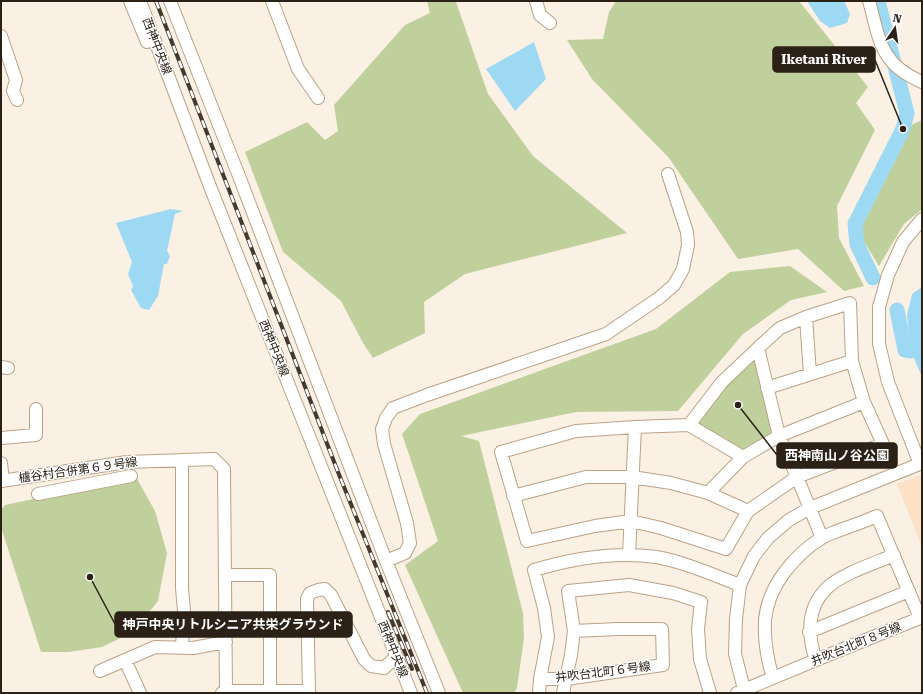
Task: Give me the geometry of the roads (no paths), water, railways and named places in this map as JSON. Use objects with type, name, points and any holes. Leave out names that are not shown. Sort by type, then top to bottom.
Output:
[{"type":"street","points":[[130,1],[224,228],[245,273]]},
{"type":"street","name":"西神中央線","points":[[140,1],[211,189],[411,693]]},
{"type":"street","points":[[170,1],[239,176],[386,561],[439,693]]},
{"type":"street","points":[[178,1],[227,132],[272,262]]},
{"type":"street","points":[[272,1],[298,69],[318,98]]},
{"type":"street","points":[[536,1],[540,15],[550,23]]},
{"type":"street","points":[[869,1],[881,47],[889,60],[907,76],[922,82]]},
{"type":"street","points":[[2,42],[16,80],[13,91],[17,100]]},
{"type":"street","points":[[386,561],[405,553],[410,543],[407,523],[384,444],[382,429],[386,418],[393,408],[427,394],[606,334],[659,298],[674,285],[684,269],[688,245],[687,232],[668,174]]},
{"type":"street","points":[[742,692],[735,654],[736,619],[740,585],[754,556],[768,538],[789,520],[810,508],[921,463],[888,382],[879,344],[879,307],[888,275],[903,242],[922,219]]},
{"type":"street","points":[[689,425],[722,382],[780,328],[806,317],[850,303],[852,361],[864,402],[883,444],[797,477],[748,511],[726,549],[661,528],[631,521],[568,531],[527,541],[513,496],[502,452],[576,431],[689,425],[743,457]]},
{"type":"street","points":[[806,317],[810,374]]},
{"type":"street","points":[[758,348],[779,436],[822,538]]},
{"type":"street","points":[[767,388],[852,361]]},
{"type":"street","points":[[708,493],[743,457],[779,436],[864,402]]},
{"type":"street","points":[[1,438],[36,435],[36,409]]},
{"type":"street","points":[[629,554],[635,427]]},
{"type":"street","name":"櫨谷村合併第６９号線","points":[[2,481],[130,462],[214,459],[224,469],[225,575]]},
{"type":"street","points":[[182,460],[182,588],[184,611],[182,647]]},
{"type":"street","points":[[38,494],[131,477],[130,462]]},
{"type":"street","points":[[1,463],[2,481]]},
{"type":"street","points":[[513,496],[586,477],[632,476],[708,493],[748,511]]},
{"type":"street","name":"井吹台北町８号線","points":[[742,692],[920,618],[877,516],[822,538],[809,547],[785,572],[777,583],[770,600],[765,619],[767,659],[773,678]]},
{"type":"street","points":[[539,693],[540,678],[548,637],[544,608],[534,570],[565,561],[595,556],[629,554],[657,558],[689,566],[740,585]]},
{"type":"street","points":[[816,660],[809,632],[812,613],[819,599],[828,587],[842,578],[894,556]]},
{"type":"street","points":[[270,692],[270,575],[225,575],[226,642],[224,692],[270,692],[309,691],[307,598],[310,593],[318,590],[325,589],[331,595],[364,659],[371,666],[384,668],[396,657]]},
{"type":"street","points":[[563,693],[574,631],[568,591],[629,585],[673,593],[701,602],[698,629],[700,659],[710,693]]},
{"type":"street","points":[[809,632],[909,591]]},
{"type":"street","name":"井吹台北町６号線","points":[[540,678],[566,679],[663,665],[662,629],[574,631]]},
{"type":"street","points":[[100,671],[155,647],[193,648],[226,642]]},
{"type":"street","points":[[126,660],[140,693]]},
{"type":"water","points":[[807,1],[844,1],[850,14],[847,23],[830,28],[820,21]]},
{"type":"water","points":[[534,42],[546,79],[515,111],[486,69]]},
{"type":"water","points":[[171,209],[183,211],[175,214],[167,251],[170,256],[167,264],[164,264],[158,296],[149,310],[141,308],[131,290],[133,286],[128,274],[132,262],[116,223]]},
{"type":"water","points":[[922,287],[922,377],[911,351],[907,315],[912,294]]},
{"type":"waterway","points":[[873,278],[857,244],[855,224],[903,129],[907,113],[878,1]]},
{"type":"waterway","points":[[897,310],[905,350],[911,351]]},
{"type":"railway","points":[[156,1],[338,472],[427,693]]},
{"type":"railway","points":[[388,612],[412,669]]},
{"type":"place","name":"Iketani River","points":[[903,129]]},
{"type":"place","name":"西神南山ノ谷公園","points":[[738,405]]},
{"type":"place","name":"神戸中央リトルシニア共栄グラウンド","points":[[90,577]]}]
